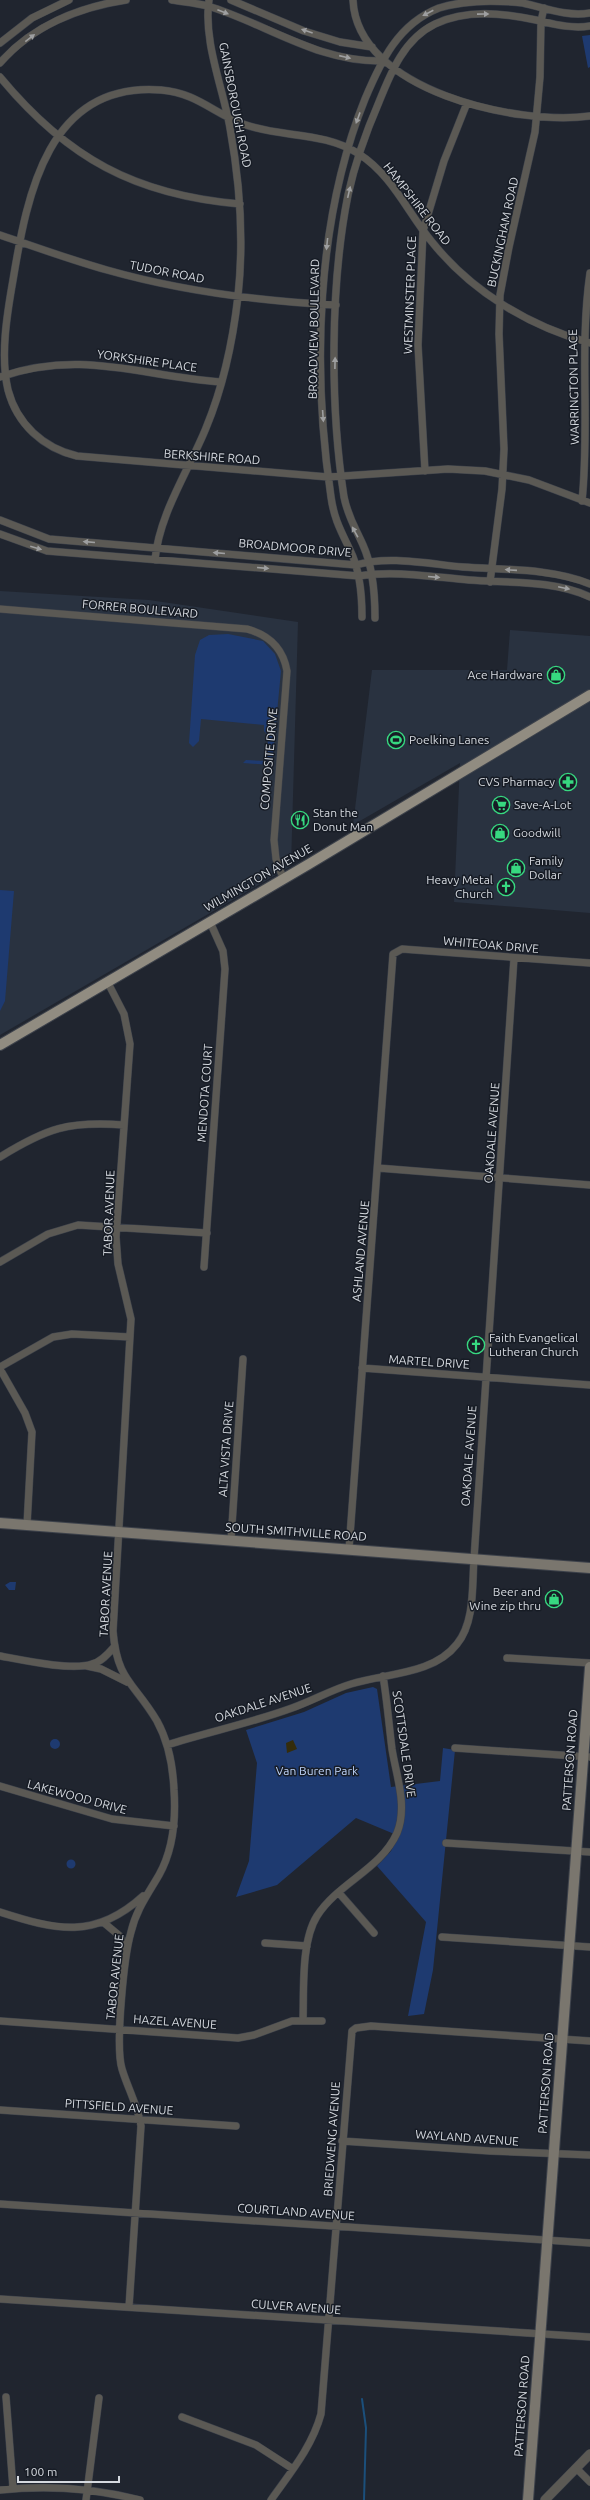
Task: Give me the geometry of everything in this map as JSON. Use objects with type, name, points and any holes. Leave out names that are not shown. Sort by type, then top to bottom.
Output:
[{"type":"main road","name":"WILMINGTON AVENUE","points":[[0,1045],[210,922],[590,694]]},
{"type":"main road","name":"SOUTH SMITHVILLE ROAD","points":[[0,1523],[590,1568]]},
{"type":"main road","name":"PATTERSON ROAD","points":[[528,2500],[576,1851],[586,1757],[590,1667]]},
{"type":"street","points":[[0,43],[32,18],[69,0]]},
{"type":"street","points":[[0,63],[35,33],[51,24],[90,8],[126,0]]},
{"type":"street","points":[[172,0],[208,3],[317,50],[352,59],[382,61],[426,86],[488,110],[536,118],[590,116]]},
{"type":"street","points":[[231,0],[304,31],[340,42],[372,47]]},
{"type":"street","points":[[353,0],[359,24],[382,61]]},
{"type":"street","name":"BROADVIEW BOULEVARD","points":[[362,617],[357,571],[334,518],[328,477],[322,382],[323,304],[329,224],[346,148],[382,61],[402,32],[419,18],[440,8],[481,0],[521,3],[568,14],[590,13]]},
{"type":"street","name":"GAINSBOROUGH ROAD","points":[[155,560],[156,548],[168,513],[207,427],[221,382],[238,296],[241,256],[240,204],[227,116],[212,48],[208,3]]},
{"type":"street","name":"BUCKINGHAM ROAD","points":[[490,582],[496,543],[503,474],[503,405],[499,334],[500,303],[503,275],[528,166],[536,118],[540,77],[541,21],[544,8]]},
{"type":"street","name":"BROADVIEW BOULEVARD","points":[[375,618],[370,568],[347,514],[342,476],[335,375],[336,305],[343,226],[359,154],[394,67],[412,41],[427,29],[445,20],[481,14],[519,16],[567,27],[590,26]]},
{"type":"street","points":[[0,77],[35,117],[56,136],[87,158],[139,184],[199,200],[240,204]]},
{"type":"street","name":"HAMPSHIRE ROAD","points":[[19,241],[40,166],[56,136],[68,122],[86,109],[108,98],[130,92],[153,90],[177,93],[209,105],[227,116],[259,129],[313,136],[359,154],[385,177],[423,231],[464,276],[500,303],[541,325],[587,342]]},
{"type":"street","name":"WESTMINSTER PLACE","points":[[425,470],[418,353],[423,231],[444,161],[467,103]]},
{"type":"street","name":"TUDOR ROAD","points":[[0,235],[132,277],[238,296],[336,305]]},
{"type":"street","name":"BERKSHIRE ROAD","points":[[19,241],[7,325],[3,376],[17,412],[31,431],[50,445],[76,456],[328,477],[425,470],[463,469],[503,474],[529,480],[590,503]]},
{"type":"street","name":"WARRINGTON PLACE","points":[[582,501],[587,440],[587,342],[590,273]]},
{"type":"street","name":"YORKSHIRE PLACE","points":[[3,376],[39,368],[94,364],[221,382]]},
{"type":"street","name":"BROADMOOR DRIVE","points":[[0,520],[37,536],[49,539],[156,548],[357,571],[370,568],[490,582],[559,587],[590,598]]},
{"type":"street","name":"BROADMOOR DRIVE","points":[[0,534],[47,551],[155,560],[357,571],[370,568],[491,569],[561,575],[590,584]]},
{"type":"street","name":"FORRER BOULEVARD","points":[[0,609],[247,630],[262,634],[274,643]]},
{"type":"street","name":"COMPOSITE DRIVE","points":[[274,643],[282,654],[287,671],[274,840],[276,859],[282,878]]},
{"type":"street","name":"MENDOTA COURT","points":[[204,1268],[225,969],[223,951],[210,922]]},
{"type":"street","name":"WHITEOAK DRIVE","points":[[393,954],[402,948],[590,963]]},
{"type":"street","name":"ASHLAND AVENUE","points":[[349,1549],[393,954]]},
{"type":"street","name":"OAKDALE AVENUE","points":[[167,1745],[291,1708],[340,1688],[436,1662],[459,1643],[470,1613],[514,958]]},
{"type":"street","name":"TABOR AVENUE","points":[[107,981],[124,1014],[130,1034],[116,1250],[130,1310],[130,1337],[120,1532],[113,1631],[114,1647],[127,1682],[151,1712],[167,1745],[174,1790],[174,1826],[165,1862],[133,1922],[127,1953],[119,2046],[122,2070],[135,2100],[140,2121],[136,2213],[129,2307]]},
{"type":"street","points":[[0,1157],[40,1134],[64,1126],[87,1123],[124,1125]]},
{"type":"street","points":[[378,1168],[590,1184]]},
{"type":"street","points":[[0,1262],[58,1229],[78,1225],[117,1226],[207,1233]]},
{"type":"street","points":[[27,1525],[32,1432],[26,1413],[0,1368],[53,1337],[72,1334],[130,1337]]},
{"type":"street","name":"ALTA VISTA DRIVE","points":[[231,1540],[243,1359]]},
{"type":"street","name":"MARTEL DRIVE","points":[[362,1368],[590,1385]]},
{"type":"street","points":[[85,1666],[96,1663],[114,1647]]},
{"type":"street","points":[[0,1656],[33,1662],[85,1666],[101,1670],[127,1682]]},
{"type":"street","points":[[507,1658],[590,1663]]},
{"type":"street","name":"SCOTTSDALE DRIVE","points":[[303,2020],[307,1946],[316,1916],[386,1850],[399,1826],[401,1799],[383,1676]]},
{"type":"street","points":[[455,1748],[586,1757]]},
{"type":"street","name":"LAKEWOOD DRIVE","points":[[0,1786],[112,1819],[174,1826]]},
{"type":"street","points":[[446,1843],[590,1852]]},
{"type":"street","points":[[0,1912],[56,1928],[82,1927],[103,1922],[133,1905],[149,1890]]},
{"type":"street","points":[[339,1893],[374,1933]]},
{"type":"street","points":[[103,1922],[121,1937],[127,1953]]},
{"type":"street","points":[[442,1937],[590,1946]]},
{"type":"street","points":[[265,1943],[307,1946]]},
{"type":"street","name":"HAZEL AVENUE","points":[[0,2021],[238,2038],[254,2035],[292,2021],[322,2021]]},
{"type":"street","name":"BRIEDWENG AVENUE","points":[[271,2500],[313,2438],[321,2414],[350,2036],[354,2029],[371,2026],[562,2039]]},
{"type":"street","points":[[562,2039],[590,2041]]},
{"type":"street","name":"PITTSFIELD AVENUE","points":[[0,2110],[140,2121],[236,2126]]},
{"type":"street","name":"WAYLAND AVENUE","points":[[342,2140],[590,2154]]},
{"type":"street","name":"COURTLAND AVENUE","points":[[0,2204],[590,2242]]},
{"type":"street","name":"CULVER AVENUE","points":[[0,2298],[590,2337]]},
{"type":"street","points":[[6,2397],[13,2488]]},
{"type":"street","points":[[86,2500],[99,2398]]},
{"type":"street","points":[[182,2417],[256,2445],[293,2469]]},
{"type":"street","points":[[545,2500],[590,2454]]},
{"type":"street","points":[[576,2468],[590,2482]]},
{"type":"street","points":[[0,2490],[13,2488],[61,2487],[87,2490],[140,2500]]},
{"type":"shaded area","points":[[0,591],[149,600],[298,622],[291,866],[0,1035]]},
{"type":"shaded area","points":[[510,630],[590,636],[590,913],[454,902],[460,763],[353,825],[372,670],[507,670]]},
{"type":"green space","points":[[590,35],[590,67],[588,68],[582,36]]},
{"type":"green space","points":[[228,634],[263,641],[275,654],[281,671],[272,765],[243,763],[246,760],[267,761],[268,735],[264,731],[264,725],[201,719],[199,741],[193,747],[189,743],[195,655],[200,640],[209,635]]},
{"type":"green space","points":[[0,890],[14,891],[5,1001],[0,1011]]},
{"type":"green space","points":[[10,1582],[16,1582],[15,1590],[9,1590],[5,1585]]},
{"type":"green space","name":"Van Buren Park","points":[[373,1687],[377,1689],[391,1787],[440,1781],[443,1748],[455,1750],[433,1970],[424,2014],[408,2016],[426,1922],[377,1866],[391,1851],[399,1836],[356,1818],[277,1885],[236,1897],[249,1861],[257,1763],[246,1730],[304,1712],[346,1693]]},
{"type":"green space","points":[[53,1739],[57,1739],[59,1740],[59,1748],[53,1749],[50,1746],[50,1742]]},
{"type":"green space","points":[[71,1859],[76,1864],[71,1869],[66,1864]]},
{"type":"sand","points":[[293,1740],[297,1749],[287,1753],[286,1743]]},
{"type":"waterway","points":[[362,2399],[366,2428],[364,2500]]},
{"type":"place","name":"Ace Hardware","points":[[556,675]]},
{"type":"place","name":"Poelking Lanes","points":[[396,740]]},
{"type":"place","name":"CVS Pharmacy","points":[[568,782]]},
{"type":"place","name":"Save-A-Lot","points":[[501,805]]},
{"type":"place","name":"Stan the Donut Man","points":[[300,820]]},
{"type":"place","name":"Goodwill","points":[[500,833]]},
{"type":"place","name":"Family Dollar","points":[[516,868]]},
{"type":"place","name":"Heavy Metal Church","points":[[506,887]]},
{"type":"place","name":"Faith Evangelical Lutheran Church","points":[[476,1345]]},
{"type":"place","name":"Beer and Wine zip thru","points":[[554,1599]]}]
